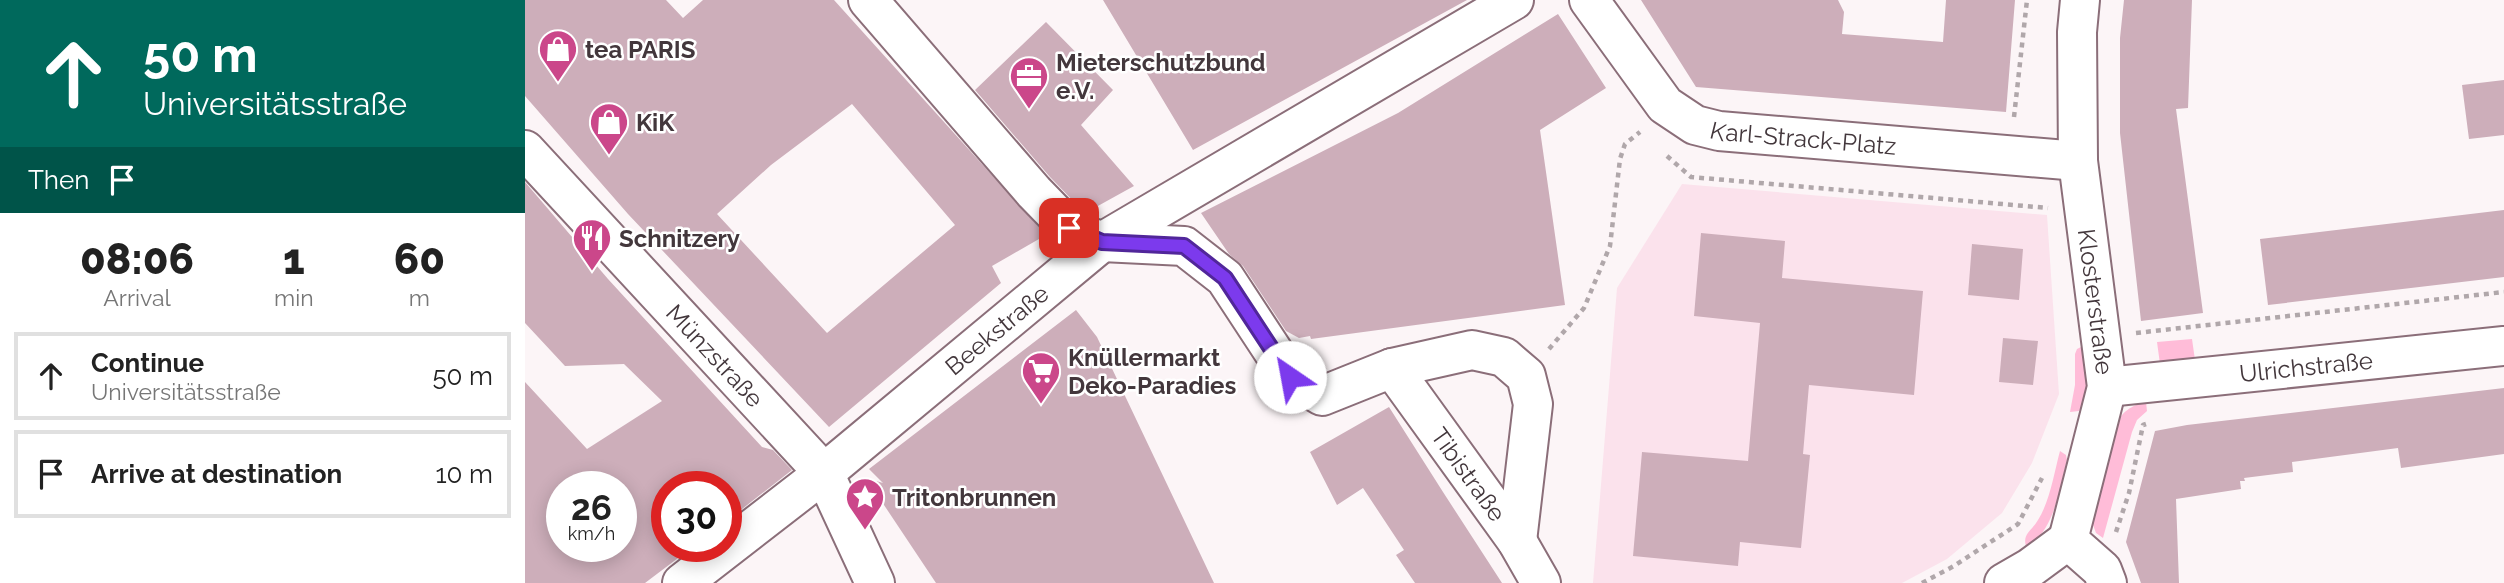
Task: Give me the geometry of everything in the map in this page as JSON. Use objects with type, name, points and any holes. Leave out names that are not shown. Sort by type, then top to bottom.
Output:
[{"type":"street","points":[[868,0],[1034,192],[1069,228],[1102,242],[1184,246],[1225,278],[1290,377],[1322,396],[1392,368],[1472,350],[1504,357],[1526,376],[1533,404],[1517,541]]},
{"type":"street","name":"Beekstraße","points":[[682,583],[824,473],[1102,242],[1514,0]]},
{"type":"street","name":"Karl-Strack-Platz","points":[[1589,0],[1665,105],[1695,125],[1719,131],[2078,161]]},
{"type":"street","name":"Klosterstraße","points":[[2069,540],[2107,387],[2078,161],[2077,32],[2080,0]]},
{"type":"street","name":"Münzstraße","points":[[525,150],[824,473],[875,583]]},
{"type":"street","name":"Ulrichstraße","points":[[2107,387],[2504,346]]},
{"type":"street","name":"Tibistraße","points":[[1392,368],[1517,541],[1541,583]]},
{"type":"street","points":[[2004,583],[2069,540],[2102,570],[2107,583]]},
{"type":"path","points":[[2027,0],[2013,116],[2037,207]]},
{"type":"path","points":[[1526,376],[1584,308],[1610,246],[1620,159],[1625,144],[1641,131],[1634,120]]},
{"type":"path","points":[[1661,150],[1691,177],[2055,209]]},
{"type":"path","points":[[2101,337],[2504,292]]},
{"type":"path","points":[[2113,541],[2129,493],[2139,436],[2143,425],[2155,421],[2144,332]]},
{"type":"path","points":[[1922,583],[1954,566],[2018,524],[2046,470]]},
{"type":"shaded area","points":[[1682,184],[2047,215],[2059,394],[2032,463],[2002,513],[1947,559],[1902,583],[1593,583],[1617,288]]},
{"type":"shaded area","points":[[2192,339],[2195,360],[2160,364],[2157,342]]},
{"type":"shaded area","points":[[2083,346],[2085,396],[2079,411],[2070,412],[2075,385],[2075,354],[2077,349]]},
{"type":"shaded area","points":[[2146,402],[2147,411],[2137,420],[2132,432],[2103,538],[2096,533],[2092,522],[2115,426],[2127,410]]},
{"type":"shaded area","points":[[2060,451],[2066,455],[2067,460],[2055,508],[2044,530],[2027,549],[2026,536],[2046,504]]},
{"type":"building","points":[[525,0],[666,0],[683,18],[703,0],[834,0],[1046,235],[992,266],[1001,283],[829,427],[628,214],[525,96]],"holes":[[[852,104],[955,225],[827,333],[717,214],[771,165]]]},
{"type":"building","points":[[1103,0],[1467,0],[1193,150]]},
{"type":"building","points":[[1641,0],[1838,0],[1844,12],[1842,34],[1943,42],[1946,0],[2015,0],[2006,112],[1696,87]]},
{"type":"building","points":[[2124,0],[2192,0],[2188,108],[2176,109],[2203,313],[2141,321],[2120,133],[2120,38]]},
{"type":"building","points":[[1558,14],[1606,88],[1540,130],[1565,305],[1311,339],[1310,336],[1299,338],[1286,331],[1243,266],[1229,254],[1201,213],[1398,113]]},
{"type":"building","points":[[1046,22],[1113,90],[1081,125],[1134,186],[1087,212],[1050,177],[975,90]]},
{"type":"building","points":[[2504,80],[2504,135],[2469,139],[2462,85]]},
{"type":"building","points":[[525,182],[608,279],[762,447],[773,450],[792,470],[742,509],[742,471],[651,471],[651,562],[673,562],[645,583],[525,583],[525,382],[587,449],[662,401],[624,364],[565,366],[525,323]]},
{"type":"building","points":[[2504,210],[2504,277],[2268,305],[2260,239]]},
{"type":"building","points":[[1701,233],[1785,241],[1782,278],[1923,291],[1914,395],[1809,385],[1803,454],[1810,455],[1801,548],[1740,542],[1738,566],[1633,556],[1642,452],[1748,461],[1760,323],[1694,316]]},
{"type":"building","points":[[1972,244],[2023,249],[2019,300],[1968,295]]},
{"type":"building","name":"Knüllermarkt Deko-Paradies","points":[[1076,310],[1097,337],[1214,583],[936,583],[866,478],[883,483],[869,469]]},
{"type":"building","points":[[2003,338],[2038,341],[2033,385],[1999,382]]},
{"type":"building","points":[[2504,388],[2504,454],[2401,468],[2398,448],[2292,462],[2293,472],[2244,478],[2245,481],[2240,481],[2241,489],[2176,499],[2179,583],[2141,583],[2126,542],[2155,431]]},
{"type":"building","points":[[1389,407],[1502,583],[1415,583],[1396,555],[1404,550],[1363,488],[1337,505],[1310,452]]},
{"type":"place","name":"tea PARIS","points":[[558,83]]},
{"type":"place","name":"Mieterschutzbund e.V.","points":[[1029,110]]},
{"type":"place","name":"KiK","points":[[609,156]]},
{"type":"place","name":"Schnitzery","points":[[592,272]]},
{"type":"place","name":"Knüllermarkt Deko-Paradies","points":[[1041,405]]},
{"type":"place","name":"Tritonbrunnen","points":[[865,531]]},
{"type":"route","points":[[1069,228],[1102,242],[1184,246],[1225,278],[1290,377]]}]
